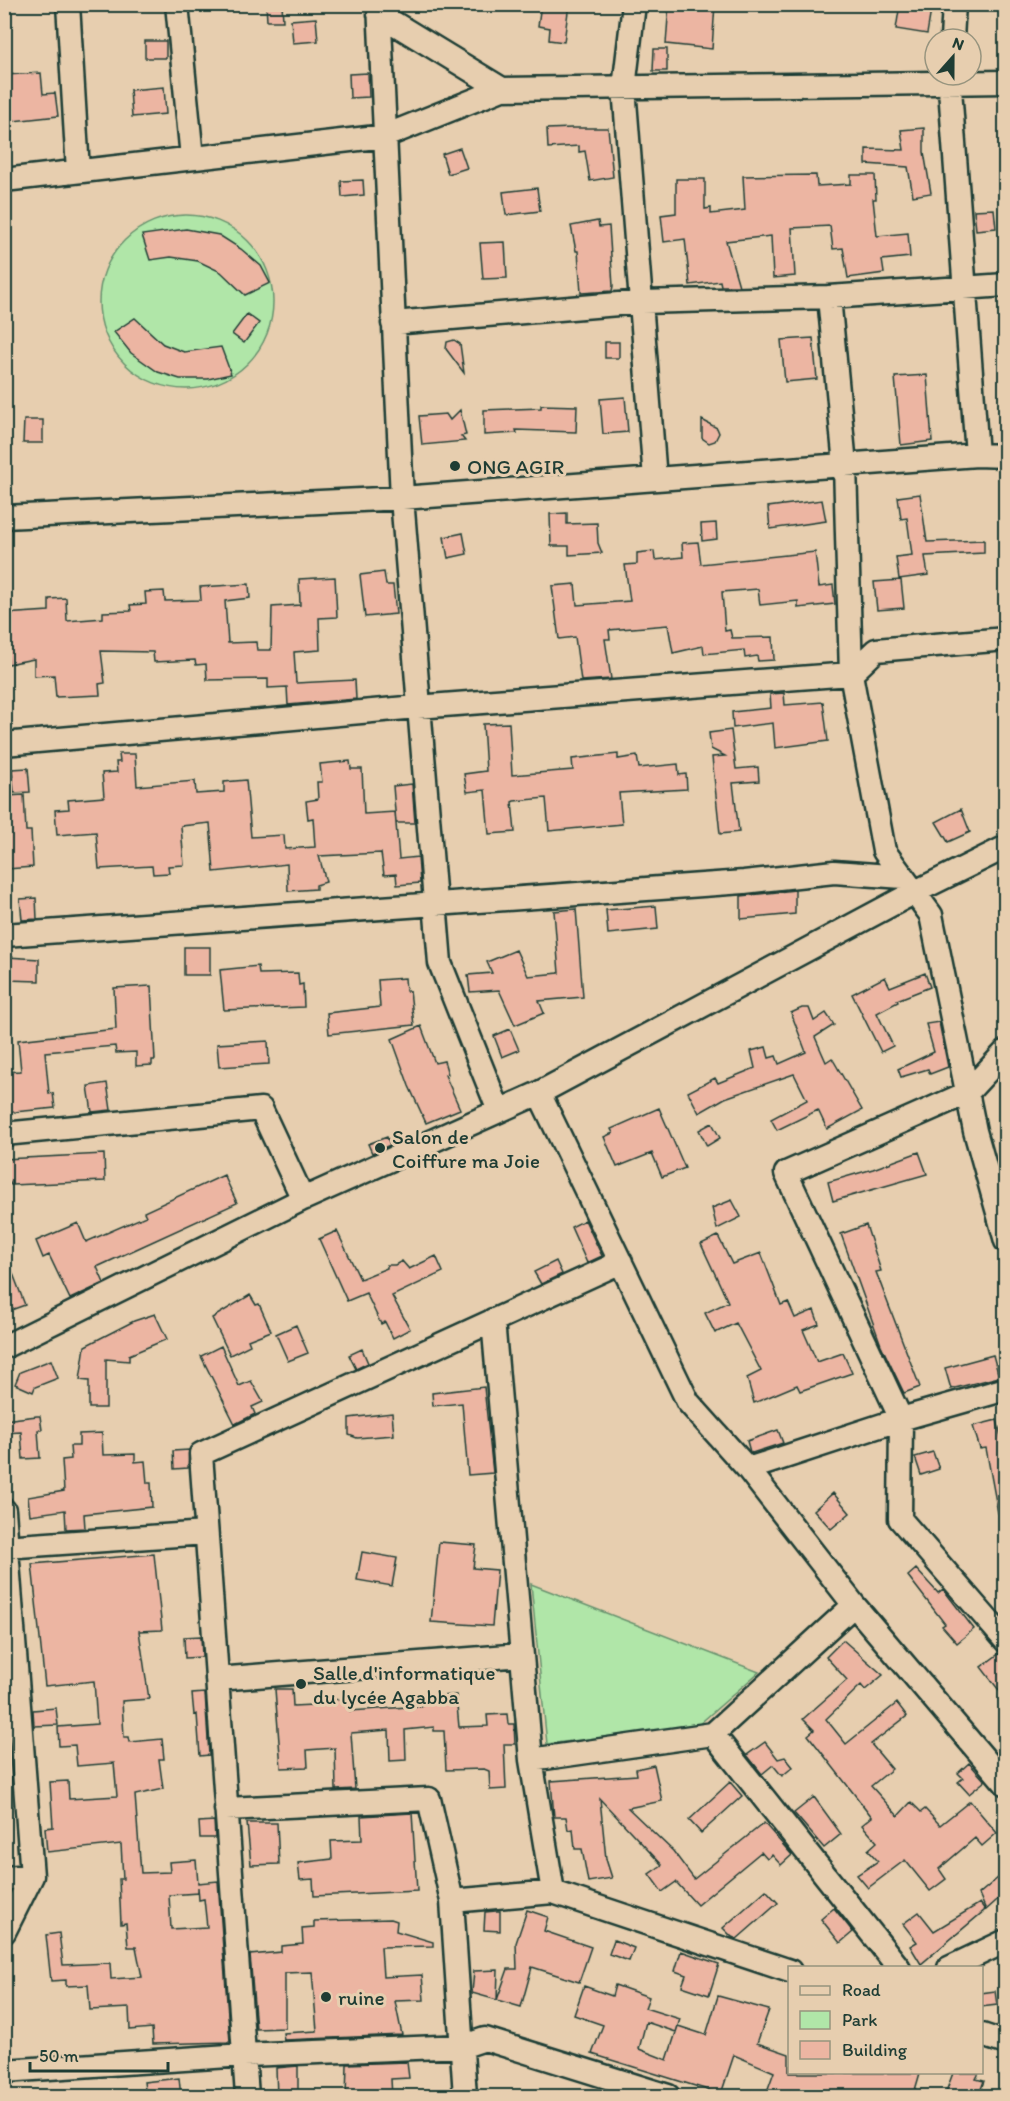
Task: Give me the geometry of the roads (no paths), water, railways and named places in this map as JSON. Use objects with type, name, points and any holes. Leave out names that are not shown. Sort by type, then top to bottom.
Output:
[{"type":"street","points":[[68,4],[78,171]]},
{"type":"street","points":[[177,4],[192,158]]},
{"type":"street","points":[[634,4],[624,88],[655,479]]},
{"type":"street","points":[[953,27],[954,4]]},
{"type":"street","points":[[379,9],[502,89]]},
{"type":"street","points":[[379,9],[402,498],[417,707],[440,963],[499,1111]]},
{"type":"street","points":[[4,180],[385,136],[502,89],[923,80]]},
{"type":"street","points":[[983,81],[1005,82]]},
{"type":"street","points":[[949,87],[977,455]]},
{"type":"street","points":[[393,323],[642,302],[829,297],[1005,285]]},
{"type":"street","points":[[829,297],[845,465],[850,674],[884,851],[932,915],[975,1131],[1005,1241]]},
{"type":"street","points":[[4,517],[402,498],[977,455],[1005,456]]},
{"type":"street","points":[[4,744],[417,707],[850,674],[876,650],[1005,639]]},
{"type":"street","points":[[4,1347],[303,1199],[539,1093],[909,884],[1005,847]]},
{"type":"street","points":[[4,935],[744,882],[834,872],[909,884]]},
{"type":"street","points":[[1005,1051],[967,1093],[786,1173],[901,1419],[900,1519],[1005,1641]]},
{"type":"street","points":[[539,1093],[688,1402],[748,1469],[854,1605],[1005,1784]]},
{"type":"street","points":[[4,1134],[261,1109],[303,1199]]},
{"type":"street","points":[[247,2097],[201,1454],[621,1262]]},
{"type":"street","points":[[493,1320],[531,1760],[553,1892]]},
{"type":"street","points":[[748,1469],[901,1419],[1005,1389]]},
{"type":"street","points":[[4,1510],[11,1687],[32,1876],[4,1932]]},
{"type":"street","points":[[6,1547],[206,1533]]},
{"type":"street","points":[[531,1760],[713,1734],[854,1605]]},
{"type":"street","points":[[217,1679],[522,1655]]},
{"type":"street","points":[[713,1734],[897,1966]]},
{"type":"street","points":[[226,1809],[429,1799],[452,1901],[464,2046],[465,2097]]},
{"type":"street","points":[[4,1878],[32,1876]]},
{"type":"street","points":[[452,1901],[553,1892],[788,1971]]},
{"type":"street","points":[[953,1966],[1005,1941]]},
{"type":"street","points":[[983,2036],[1005,2043]]},
{"type":"street","points":[[4,2071],[244,2055],[464,2046],[485,2038],[668,2097]]},
{"type":"place","name":"ONG AGIR","points":[[455,466]]},
{"type":"place","name":"Salon de Coiffure ma Joie","points":[[380,1148]]},
{"type":"place","name":"Salle d'informatique du lycée Agabba","points":[[301,1684]]},
{"type":"place","name":"ruine","points":[[326,1997]]}]
